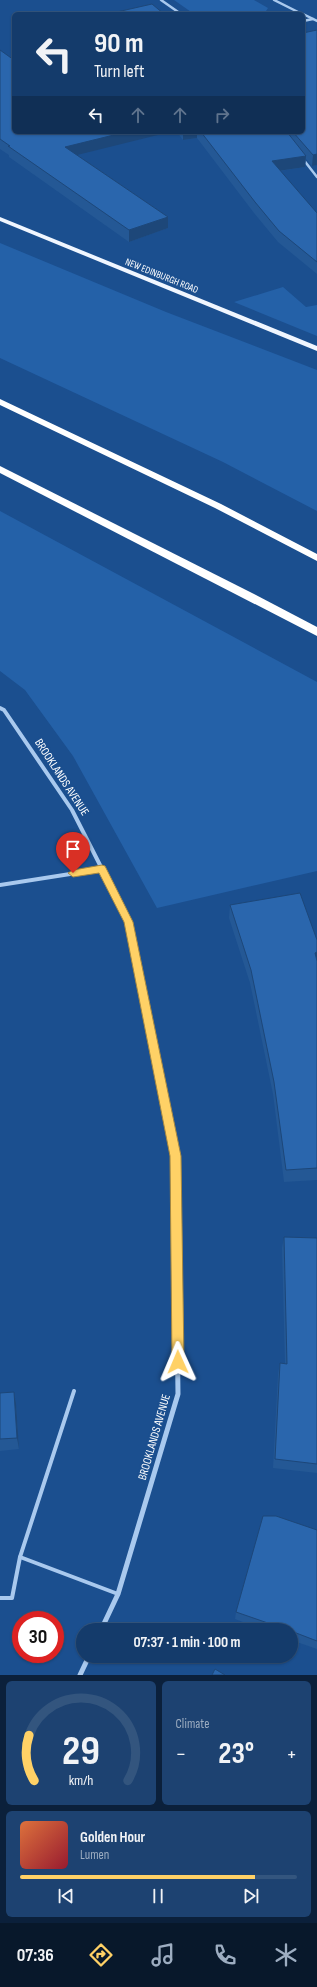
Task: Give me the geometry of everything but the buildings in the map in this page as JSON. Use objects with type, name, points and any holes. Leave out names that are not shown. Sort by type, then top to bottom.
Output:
[{"type":"highway","points":[[0,402],[218,506],[317,558]]},
{"type":"highway","points":[[0,469],[250,596],[317,632]]},
{"type":"main road","name":"NEW EDINBURGH ROAD","points":[[0,219],[317,349]]},
{"type":"street","points":[[161,0],[177,12]]},
{"type":"street","points":[[274,0],[299,12]]},
{"type":"street","points":[[305,15],[317,21]]},
{"type":"street","points":[[305,21],[313,19]]},
{"type":"street","points":[[299,154],[317,177]]},
{"type":"street","name":"BROOKLANDS AVENUE","points":[[0,708],[4,710],[72,810],[129,922],[175,1156],[178,1394],[118,1594],[104,1623]]},
{"type":"street","points":[[0,885],[102,869]]},
{"type":"street","points":[[80,1675],[86,1663]]},
{"type":"lane","points":[[0,1598],[12,1598],[20,1557],[74,1391]]},
{"type":"lane","points":[[20,1557],[118,1594]]},
{"type":"shaded area","points":[[174,0],[254,0],[268,8],[265,12],[191,12]]},
{"type":"shaded area","points":[[0,243],[166,312],[317,370],[317,511],[223,462],[0,358]]},
{"type":"shaded area","points":[[283,287],[306,307],[317,305],[317,336],[234,302]]},
{"type":"shaded area","points":[[0,511],[317,682],[317,871],[157,908],[73,756],[25,690],[0,671]]},
{"type":"route","points":[[73,873],[102,869],[129,922],[175,1156],[178,1362]]}]
